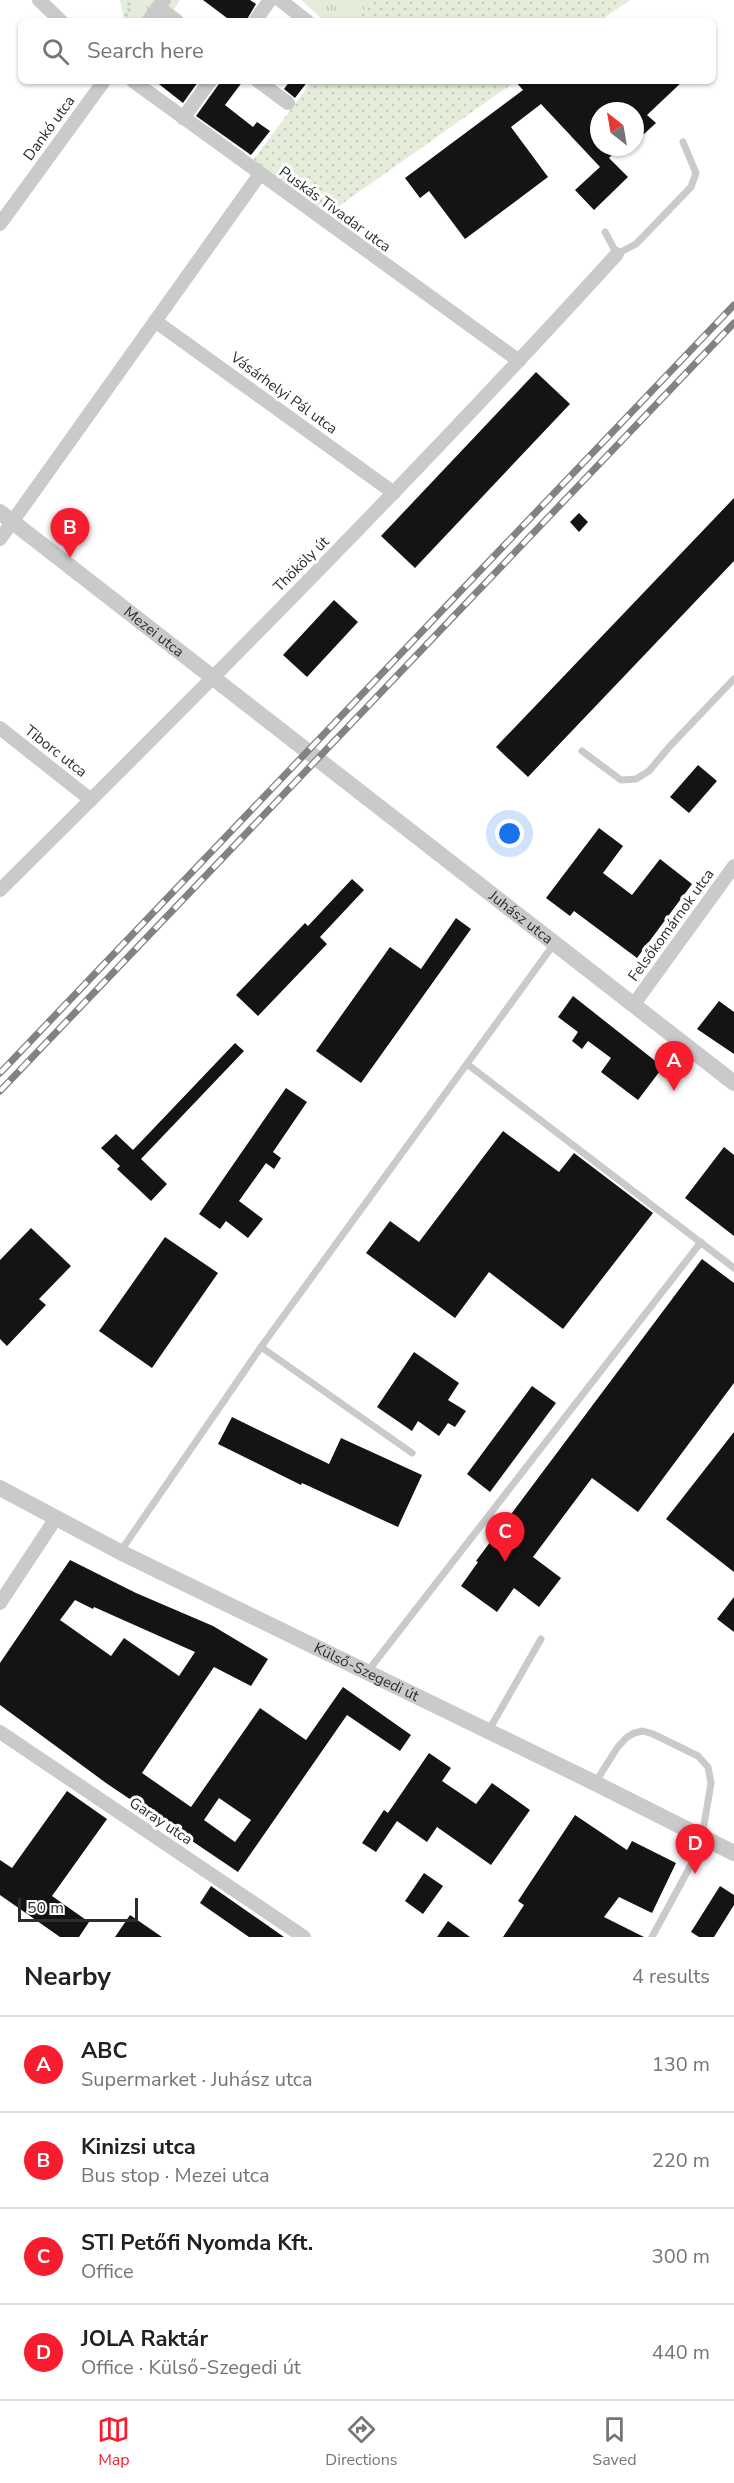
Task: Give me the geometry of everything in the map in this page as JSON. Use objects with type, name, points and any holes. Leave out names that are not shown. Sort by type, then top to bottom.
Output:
[{"type":"street","points":[[39,0],[58,18]]},
{"type":"street","points":[[257,18],[270,0]]},
{"type":"street","points":[[280,0],[303,18]]},
{"type":"street","points":[[150,18],[161,3],[174,18]]},
{"type":"street","name":"Dankó utca","points":[[0,225],[102,84]]},
{"type":"street","name":"Puskás Tivadar utca","points":[[138,84],[519,362]]},
{"type":"street","points":[[183,118],[208,84]]},
{"type":"street","points":[[262,84],[288,103]]},
{"type":"street","points":[[0,539],[6,517],[155,321],[260,174]]},
{"type":"street","name":"Thököly út","points":[[0,890],[394,492],[519,362],[617,254]]},
{"type":"street","name":"Vásárhelyi Pál utca","points":[[155,321],[394,492]]},
{"type":"street","name":"Mezei utca","points":[[6,517],[309,750]]},
{"type":"street","name":"Tiborc utca","points":[[0,729],[91,800]]},
{"type":"street","name":"Juhász utca","points":[[309,750],[734,1083]]},
{"type":"street","name":"Felsőkomárnok utca","points":[[634,1004],[734,866]]},
{"type":"street","name":"Külső-Szegedi út","points":[[0,1488],[120,1552],[734,1853]]},
{"type":"street","points":[[0,1603],[56,1518]]},
{"type":"street","name":"Garay utca","points":[[0,1732],[304,1937]]},
{"type":"lane","points":[[606,232],[617,254],[636,244],[691,187],[696,173],[683,142]]},
{"type":"lane","points":[[582,751],[621,780],[636,779],[649,771],[734,679]]},
{"type":"lane","points":[[120,1552],[261,1347],[554,944]]},
{"type":"lane","points":[[467,1064],[734,1268]]},
{"type":"lane","points":[[366,1673],[701,1242]]},
{"type":"lane","points":[[261,1347],[412,1453]]},
{"type":"lane","points":[[488,1732],[541,1639]]},
{"type":"lane","points":[[595,1783],[617,1748],[634,1733],[643,1731],[698,1756],[708,1767],[711,1783],[704,1839],[652,1937]]},
{"type":"path","points":[[124,18],[129,11],[129,0]]},
{"type":"green space","points":[[120,0],[180,0],[168,18],[123,18]]},
{"type":"green space","points":[[301,0],[371,0],[358,18],[321,18]]},
{"type":"green space","points":[[371,0],[630,0],[604,18],[358,18]]},
{"type":"green space","points":[[310,84],[512,84],[329,213],[251,163]]},
{"type":"building","points":[[203,0],[250,0],[256,4],[248,18],[227,18]]},
{"type":"building","points":[[159,84],[197,84],[183,103]]},
{"type":"building","points":[[219,84],[241,84],[225,105],[253,127],[257,122],[270,131],[251,155],[196,116]]},
{"type":"building","points":[[288,84],[306,84],[295,98],[284,89]]},
{"type":"building","points":[[518,84],[680,84],[647,115],[656,123],[644,134],[644,102],[590,102],[590,156],[611,156],[609,158],[628,177],[594,210],[575,190],[600,167],[541,104],[511,127],[548,177],[465,239],[429,191],[420,198],[405,178],[523,90]]},
{"type":"building","points":[[536,372],[570,404],[415,568],[381,536]]},
{"type":"building","points":[[734,498],[734,561],[528,777],[496,747]]},
{"type":"building","points":[[579,513],[588,522],[579,532],[570,522]]},
{"type":"building","points":[[334,600],[358,622],[307,677],[283,655]]},
{"type":"building","points":[[698,765],[717,781],[689,813],[670,797]]},
{"type":"building","points":[[599,828],[623,846],[603,873],[632,895],[660,859],[692,884],[637,958],[574,911],[570,916],[546,898]]},
{"type":"building","points":[[352,879],[364,890],[320,937],[327,944],[258,1016],[236,995],[305,923],[308,926]]},
{"type":"building","points":[[456,918],[471,929],[361,1083],[316,1051],[390,947],[421,969]]},
{"type":"building","points":[[573,996],[663,1067],[638,1100],[601,1072],[611,1058],[588,1041],[582,1049],[572,1041],[578,1032],[558,1017]]},
{"type":"building","points":[[719,1001],[734,1012],[734,1054],[697,1029]]},
{"type":"building","points":[[235,1043],[244,1051],[141,1159],[167,1184],[151,1201],[117,1169],[120,1166],[101,1148],[116,1134],[133,1150]]},
{"type":"building","points":[[286,1088],[307,1102],[273,1152],[281,1158],[274,1169],[266,1163],[239,1201],[263,1219],[248,1238],[226,1221],[220,1229],[199,1214]]},
{"type":"building","points":[[503,1131],[559,1172],[574,1153],[653,1213],[563,1329],[489,1272],[455,1318],[366,1253],[390,1221],[419,1242]]},
{"type":"building","points":[[724,1147],[734,1155],[734,1236],[685,1198]]},
{"type":"building","points":[[31,1228],[71,1266],[39,1299],[46,1305],[7,1346],[0,1339],[0,1260]]},
{"type":"building","points":[[165,1237],[218,1273],[152,1368],[99,1331]]},
{"type":"building","points":[[702,1259],[734,1283],[734,1383],[638,1512],[592,1478],[533,1557],[561,1578],[539,1607],[514,1588],[497,1612],[461,1586],[478,1562],[476,1561]]},
{"type":"building","points":[[414,1352],[459,1383],[448,1400],[466,1411],[455,1427],[448,1423],[439,1436],[418,1421],[412,1431],[377,1407]]},
{"type":"building","points":[[532,1386],[556,1403],[490,1492],[467,1474]]},
{"type":"building","points":[[232,1417],[329,1464],[341,1438],[422,1475],[398,1527],[302,1483],[301,1485],[218,1444]]},
{"type":"building","points":[[734,1432],[734,1572],[666,1519]]},
{"type":"building","points":[[70,1560],[136,1593],[213,1626],[268,1659],[251,1686],[214,1667],[142,1773],[191,1807],[260,1708],[306,1740],[343,1687],[411,1735],[400,1751],[347,1715],[238,1872],[106,1783],[0,1705],[0,1663]],"holes":[[[75,1600],[93,1609],[94,1607],[195,1652],[179,1676],[124,1638],[111,1656],[60,1620]],[[219,1798],[251,1820],[235,1842],[204,1820]]]},
{"type":"building","points":[[734,1597],[734,1632],[717,1619]]},
{"type":"building","points":[[429,1753],[451,1768],[442,1781],[476,1804],[492,1783],[530,1810],[491,1865],[437,1827],[427,1842],[397,1821],[376,1852],[362,1843],[384,1810],[388,1813]]},
{"type":"building","points":[[67,1791],[107,1819],[52,1896],[89,1922],[79,1937],[60,1937],[0,1895],[0,1860],[12,1868]]},
{"type":"building","points":[[575,1815],[627,1850],[632,1841],[676,1863],[652,1913],[619,1897],[604,1917],[644,1937],[503,1937],[524,1905],[518,1901]]},
{"type":"building","points":[[424,1873],[443,1886],[423,1914],[405,1901]]},
{"type":"building","points":[[211,1886],[284,1937],[249,1937],[200,1903]]},
{"type":"building","points":[[720,1886],[734,1895],[734,1905],[714,1937],[699,1937],[691,1932]]},
{"type":"building","points":[[130,1915],[162,1937],[115,1937]]},
{"type":"building","points":[[448,1921],[470,1937],[437,1937]]},
{"type":"railway","points":[[0,1073],[734,305]]},
{"type":"railway","points":[[0,1091],[734,323]]},
{"type":"place","name":"Kinizsi utca","points":[[70,558]]},
{"type":"place","name":"ABC","points":[[674,1091]]},
{"type":"place","name":"STI Petőfi Nyomda Kft.","points":[[505,1562]]},
{"type":"place","name":"JOLA Raktár","points":[[695,1874]]}]
